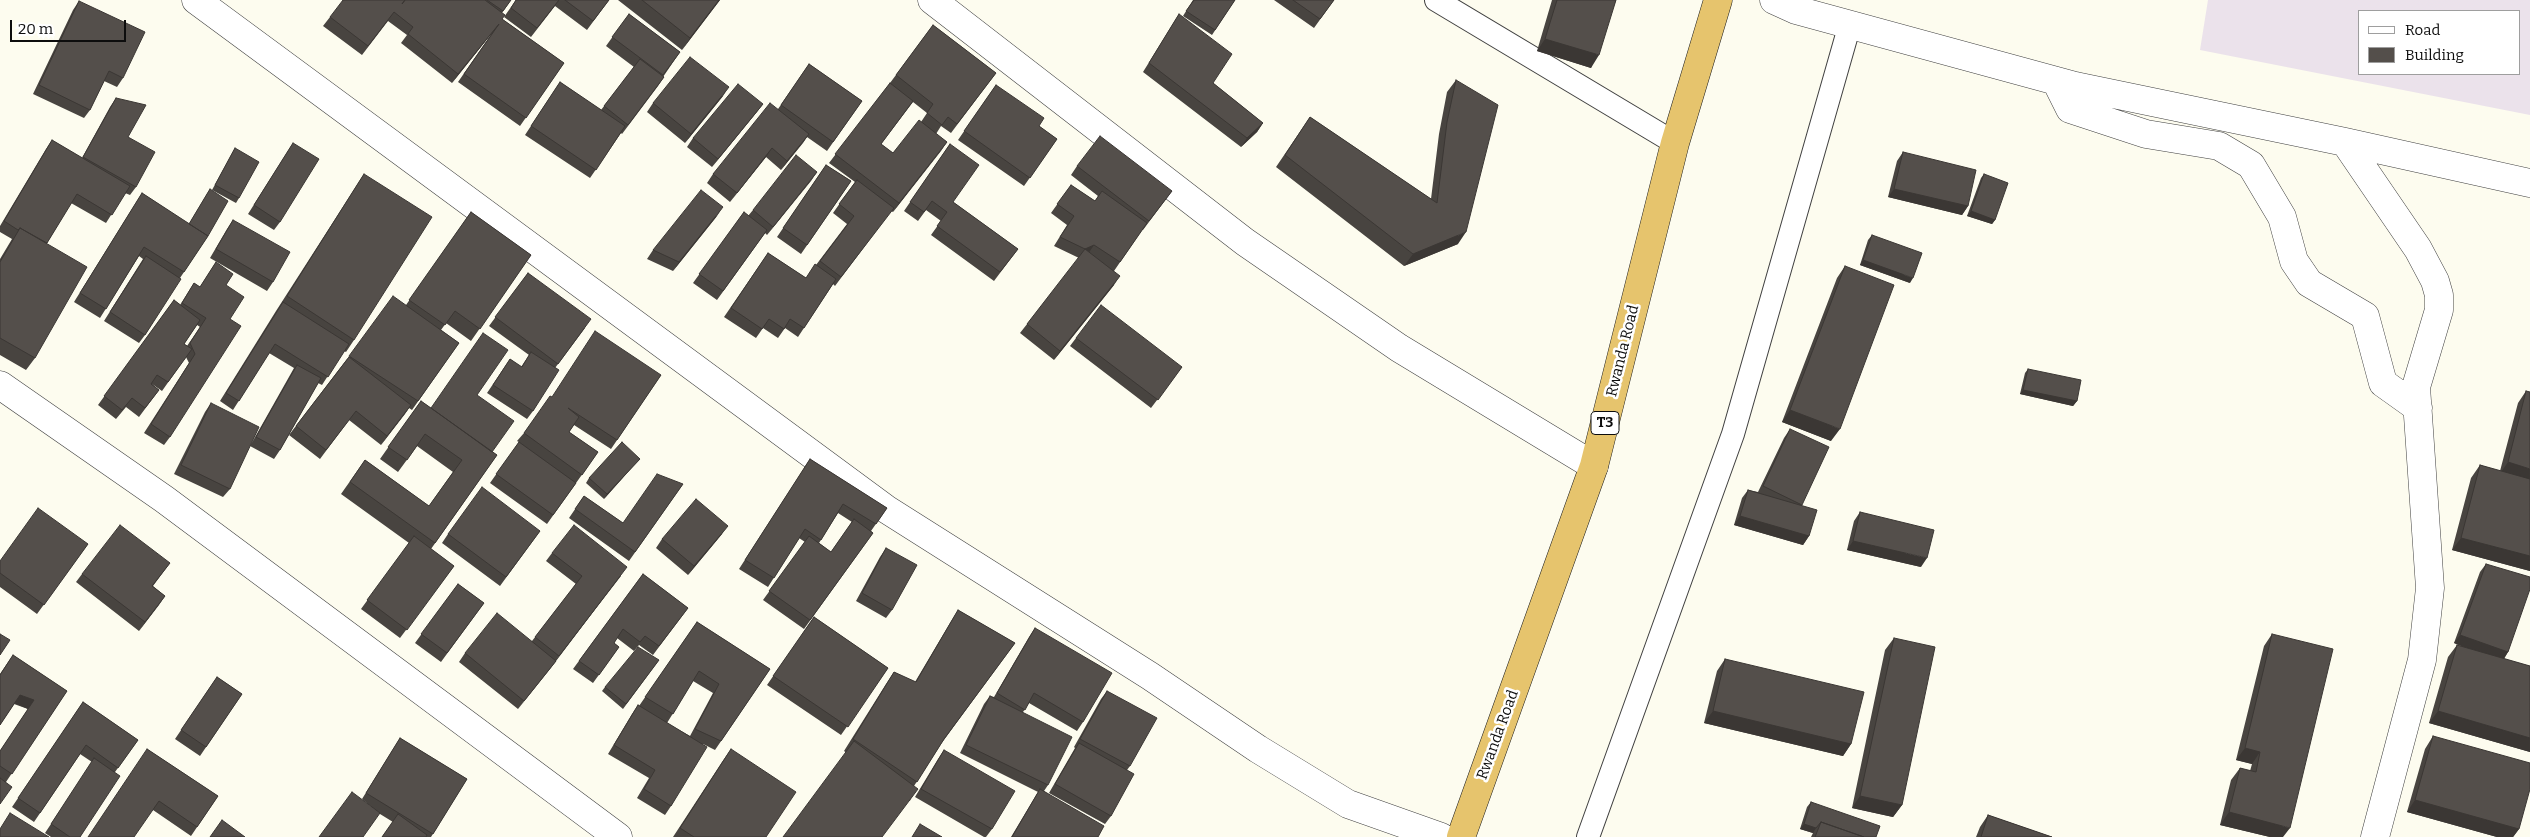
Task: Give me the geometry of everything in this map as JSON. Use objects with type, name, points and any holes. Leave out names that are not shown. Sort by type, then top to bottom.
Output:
[{"type":"highway","name":"Rwanda Road","points":[[1461,837],[1594,466],[1675,143],[1718,0]]},
{"type":"street","points":[[196,0],[886,509],[1150,676],[1258,749],[1348,804],[1441,837]]},
{"type":"street","points":[[932,0],[1245,242],[1399,348],[1594,466]]},
{"type":"street","points":[[1791,3],[1850,24],[2056,81],[2530,183]]},
{"type":"street","points":[[2056,81],[2070,109],[2146,134],[2220,146],[2251,165],[2282,217],[2294,261],[2309,283],[2365,316],[2384,383],[2418,408]]},
{"type":"street","points":[[2345,142],[2418,248],[2436,281],[2439,295],[2439,310],[2416,387],[2430,588],[2422,660],[2375,837]]},
{"type":"street","points":[[0,385],[164,499],[618,837]]},
{"type":"lane","points":[[1436,0],[1675,143]]},
{"type":"lane","points":[[1588,837],[1733,434],[1850,24]]},
{"type":"shaded area","points":[[2208,0],[2530,0],[2530,115],[2200,50]]},
{"type":"building","points":[[343,0],[485,0],[505,15],[502,19],[564,63],[526,118],[464,74],[499,24],[458,74],[408,34],[413,27],[394,12],[368,46],[330,17]]},
{"type":"building","points":[[487,0],[511,0],[503,11]]},
{"type":"building","points":[[516,0],[559,0],[537,28],[511,8]]},
{"type":"building","points":[[565,0],[609,0],[593,21]]},
{"type":"building","points":[[642,0],[719,0],[690,38]]},
{"type":"building","points":[[1194,0],[1235,0],[1215,30],[1186,11]]},
{"type":"building","points":[[1293,0],[1334,0],[1320,19]]},
{"type":"building","points":[[1557,0],[1616,0],[1599,55],[1545,39]]},
{"type":"building","points":[[79,1],[145,32],[123,78],[109,71],[90,110],[39,85]]},
{"type":"building","points":[[629,14],[680,52],[663,75],[612,37]]},
{"type":"building","points":[[1179,14],[1232,54],[1213,83],[1263,123],[1247,138],[1149,63]]},
{"type":"building","points":[[933,25],[996,73],[957,124],[948,117],[942,125],[927,113],[933,104],[896,75]]},
{"type":"building","points":[[690,57],[729,87],[691,134],[653,103]]},
{"type":"building","points":[[640,59],[664,77],[628,125],[604,106]]},
{"type":"building","points":[[809,64],[862,101],[833,142],[781,105]]},
{"type":"building","points":[[1456,80],[1498,105],[1466,232],[1413,254],[1285,155],[1310,117],[1437,203],[1447,122]]},
{"type":"building","points":[[560,82],[625,126],[596,170],[531,126]]},
{"type":"building","points":[[890,83],[913,101],[881,144],[893,153],[919,120],[947,142],[899,203],[835,154]]},
{"type":"building","points":[[738,84],[763,104],[718,159],[693,138]]},
{"type":"building","points":[[996,85],[1044,118],[1039,126],[1057,139],[1030,178],[964,131]]},
{"type":"building","points":[[116,98],[146,105],[128,137],[155,152],[136,187],[83,157]]},
{"type":"building","points":[[770,103],[809,134],[787,161],[772,148],[737,193],[713,174]]},
{"type":"building","points":[[1100,136],[1172,191],[1149,221],[1077,166]]},
{"type":"building","points":[[52,140],[130,186],[112,215],[77,194],[47,243],[20,228],[18,230],[4,221]]},
{"type":"building","points":[[293,143],[319,159],[280,222],[254,205]]},
{"type":"building","points":[[950,144],[979,165],[953,202],[1018,249],[1000,272],[937,226],[947,212],[932,201],[924,212],[910,202]]},
{"type":"building","points":[[235,148],[259,162],[239,198],[215,185]]},
{"type":"building","points":[[1903,152],[1976,170],[1968,206],[1894,189]]},
{"type":"building","points":[[796,155],[817,172],[773,227],[753,210]]},
{"type":"building","points":[[826,165],[851,181],[807,245],[783,228]]},
{"type":"building","points":[[364,174],[432,217],[354,340],[287,296]]},
{"type":"building","points":[[1984,174],[2008,183],[1995,220],[1971,211]]},
{"type":"building","points":[[857,180],[894,208],[841,277],[820,261],[854,216],[839,204]]},
{"type":"building","points":[[1071,185],[1095,201],[1102,191],[1147,223],[1120,262],[1094,245],[1085,249],[1060,237],[1074,216],[1057,204]]},
{"type":"building","points":[[210,189],[228,201],[208,236],[189,224]]},
{"type":"building","points":[[701,190],[723,207],[679,262],[653,250]]},
{"type":"building","points":[[142,193],[208,236],[184,272],[144,247],[106,309],[80,293]]},
{"type":"building","points":[[471,212],[531,255],[480,329],[455,311],[445,325],[409,300]]},
{"type":"building","points":[[744,212],[767,230],[723,291],[699,274]]},
{"type":"building","points":[[233,220],[290,252],[273,282],[216,249]]},
{"type":"building","points":[[20,228],[87,267],[35,358],[0,338],[0,262]]},
{"type":"building","points":[[1872,235],[1922,253],[1913,278],[1863,260]]},
{"type":"building","points":[[1085,249],[1120,276],[1060,351],[1027,324]]},
{"type":"building","points":[[768,253],[806,278],[815,264],[836,279],[804,328],[790,319],[784,329],[769,319],[762,329],[731,308]]},
{"type":"building","points":[[146,256],[181,279],[145,335],[110,312]]},
{"type":"building","points":[[216,262],[233,274],[226,285],[244,297],[230,319],[241,326],[170,437],[151,424],[195,354],[190,343],[206,318],[182,303],[194,283],[200,287]]},
{"type":"building","points":[[1845,266],[1894,285],[1840,429],[1790,410]]},
{"type":"building","points":[[528,273],[591,319],[558,364],[495,317]]},
{"type":"building","points":[[393,296],[459,343],[418,401],[349,356]]},
{"type":"building","points":[[174,300],[200,320],[184,344],[192,349],[168,382],[157,375],[151,384],[159,390],[145,408],[132,398],[122,410],[104,396]]},
{"type":"building","points":[[283,302],[349,344],[328,377],[275,344],[239,401],[226,393]]},
{"type":"building","points":[[1101,305],[1182,367],[1158,400],[1076,338]]},
{"type":"building","points":[[595,331],[661,375],[617,440],[568,408],[579,417],[569,432],[598,452],[582,475],[524,433],[550,396],[552,397]]},
{"type":"building","points":[[483,333],[508,350],[477,395],[514,421],[492,452],[431,408]]},
{"type":"building","points":[[531,352],[559,370],[533,411],[493,385],[510,359],[522,367]]},
{"type":"building","points":[[349,357],[411,405],[387,436],[356,411],[326,450],[296,426]]},
{"type":"building","points":[[297,365],[321,378],[280,450],[256,437]]},
{"type":"building","points":[[2028,369],[2081,380],[2077,401],[2023,390]]},
{"type":"building","points":[[2526,391],[2530,392],[2530,469],[2508,462]]},
{"type":"building","points":[[421,401],[497,455],[435,543],[350,482],[365,460],[429,506],[462,460],[425,434],[407,460],[388,447]]},
{"type":"building","points":[[211,403],[259,427],[230,489],[181,465]]},
{"type":"building","points":[[1790,429],[1829,447],[1802,505],[1763,486]]},
{"type":"building","points":[[519,442],[576,483],[553,515],[496,474]]},
{"type":"building","points":[[622,442],[640,459],[607,494],[589,478]]},
{"type":"building","points":[[810,459],[887,508],[876,524],[843,504],[821,540],[805,529],[774,578],[745,560]]},
{"type":"building","points":[[2480,465],[2530,479],[2530,556],[2461,538]]},
{"type":"building","points":[[657,474],[683,484],[635,552],[575,509],[584,496],[623,523]]},
{"type":"building","points":[[482,487],[540,531],[506,577],[448,534]]},
{"type":"building","points":[[1748,490],[1817,510],[1809,536],[1740,516]]},
{"type":"building","points":[[696,499],[728,526],[694,566],[662,539]]},
{"type":"building","points":[[38,508],[88,544],[44,605],[0,573],[0,561]]},
{"type":"building","points":[[1860,512],[1934,530],[1927,558],[1853,541]]},
{"type":"building","points":[[854,519],[873,533],[810,620],[769,591],[809,536],[831,552]]},
{"type":"building","points":[[120,525],[170,563],[152,586],[165,596],[145,622],[82,574]]},
{"type":"building","points":[[574,525],[627,567],[559,656],[535,637],[582,576],[552,553]]},
{"type":"building","points":[[414,536],[454,566],[407,630],[367,600]]},
{"type":"building","points":[[886,548],[917,565],[892,610],[862,593]]},
{"type":"building","points":[[2486,564],[2530,577],[2530,589],[2508,652],[2460,635]]},
{"type":"building","points":[[643,574],[688,608],[659,646],[645,636],[640,642],[623,629],[614,643],[619,647],[599,675],[579,661]]},
{"type":"building","points":[[458,584],[484,603],[447,653],[421,634]]},
{"type":"building","points":[[958,610],[1015,643],[944,739],[917,782],[853,739],[894,672],[916,682]]},
{"type":"building","points":[[497,613],[556,661],[524,701],[465,653]]},
{"type":"building","points":[[814,617],[888,668],[848,727],[773,676]]},
{"type":"building","points":[[697,622],[770,669],[721,741],[695,729],[719,684],[699,671],[673,714],[645,697]]},
{"type":"building","points":[[1035,628],[1112,673],[1083,722],[1034,693],[1025,710],[997,693]]},
{"type":"building","points":[[0,634],[10,640],[0,655]]},
{"type":"building","points":[[2272,634],[2333,649],[2290,828],[2229,812],[2240,768],[2256,772],[2260,752],[2245,748]]},
{"type":"building","points":[[1894,638],[1935,647],[1902,805],[1860,796]]},
{"type":"building","points":[[2457,645],[2530,666],[2530,738],[2438,711]]},
{"type":"building","points":[[638,647],[659,660],[626,704],[605,687]]},
{"type":"building","points":[[13,655],[67,691],[12,774],[0,766],[0,751],[34,700],[20,695],[0,725],[0,675]]},
{"type":"building","points":[[1725,659],[1864,692],[1851,744],[1713,711]]},
{"type":"building","points":[[217,677],[242,694],[206,747],[181,730]]},
{"type":"building","points":[[1107,691],[1157,718],[1130,766],[1080,739]]},
{"type":"building","points":[[990,696],[1072,737],[1048,785],[966,745]]},
{"type":"building","points":[[83,702],[138,740],[118,768],[86,745],[40,813],[18,798]]},
{"type":"building","points":[[638,705],[707,747],[671,806],[644,789],[655,770],[614,745]]},
{"type":"building","points":[[2433,736],[2530,763],[2530,789],[2519,829],[2415,800]]},
{"type":"building","points":[[400,738],[467,779],[433,834],[366,793]]},
{"type":"building","points":[[854,741],[918,789],[882,837],[783,837]]},
{"type":"building","points":[[1079,743],[1134,774],[1111,816],[1055,784]]},
{"type":"building","points":[[147,749],[218,796],[197,827],[159,801],[134,837],[88,837]]},
{"type":"building","points":[[731,749],[796,792],[766,837],[694,837],[680,828]]},
{"type":"building","points":[[944,750],[1015,791],[992,829],[921,789]]},
{"type":"building","points":[[94,758],[120,776],[80,837],[70,837],[51,824]]},
{"type":"building","points":[[0,778],[12,787],[0,804]]},
{"type":"building","points":[[1040,789],[1104,826],[1098,837],[1012,837]]},
{"type":"building","points":[[352,792],[380,813],[363,837],[319,837]]},
{"type":"building","points":[[1811,802],[1880,826],[1876,837],[1864,837],[1821,822],[1816,828],[1804,824]]},
{"type":"building","points":[[10,813],[49,837],[0,837],[0,829]]},
{"type":"building","points":[[398,814],[427,835],[426,837],[382,837]]},
{"type":"building","points":[[1988,815],[2052,837],[1981,837]]},
{"type":"building","points":[[222,820],[245,837],[210,837]]},
{"type":"building","points":[[1821,822],[1864,837],[1815,837]]},
{"type":"building","points":[[920,824],[942,837],[912,837]]}]
